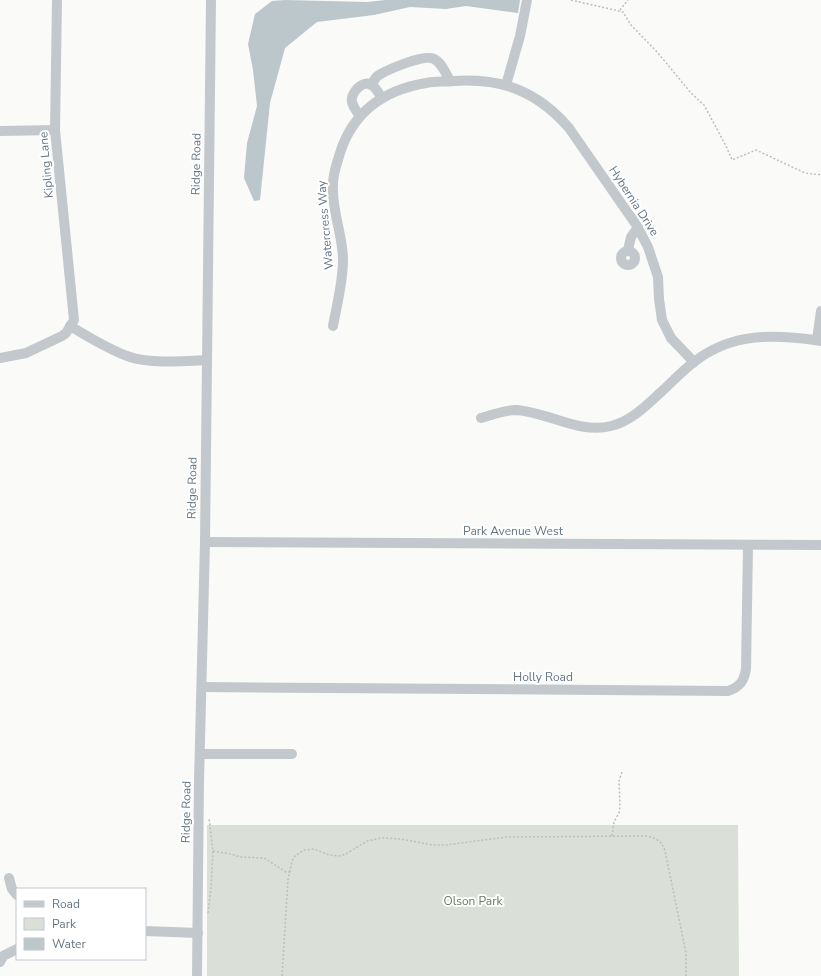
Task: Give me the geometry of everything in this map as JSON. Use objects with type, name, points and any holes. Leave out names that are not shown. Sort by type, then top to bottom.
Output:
[{"type":"street","name":"Kipling Lane","points":[[57,0],[55,130],[74,320],[70,326]]},
{"type":"street","name":"Ridge Road","points":[[197,976],[205,542],[211,0]]},
{"type":"street","points":[[506,85],[525,17],[527,0]]},
{"type":"street","points":[[360,116],[352,102],[352,96],[358,88],[371,84],[377,76],[399,66],[424,57],[432,58],[438,62],[450,81]]},
{"type":"street","name":"Watercress Way","points":[[333,326],[342,278],[343,260],[341,238],[334,204],[334,171],[345,137],[360,116],[382,98],[402,89],[426,83],[469,80],[506,85]]},
{"type":"street","points":[[371,84],[382,98]]},
{"type":"street","name":"Hybernia Drive","points":[[506,85],[534,97],[558,116],[569,128],[638,227],[648,247],[658,275],[662,320],[671,338],[693,363]]},
{"type":"street","points":[[0,131],[55,130]]},
{"type":"street","points":[[628,250],[631,237],[638,227]]},
{"type":"street","points":[[481,418],[516,410],[536,413],[587,428],[610,426],[628,420],[646,406],[693,363],[723,345],[739,340],[767,336],[819,340],[821,312]]},
{"type":"street","points":[[0,358],[26,353],[62,336],[70,326],[111,349],[131,358],[160,361],[206,360]]},
{"type":"street","name":"Park Avenue West","points":[[205,542],[821,545]]},
{"type":"street","name":"Holly Road","points":[[202,687],[728,691],[734,689],[743,682],[746,669],[748,545]]},
{"type":"street","points":[[201,754],[292,754]]},
{"type":"street","points":[[9,878],[12,889],[16,893]]},
{"type":"street","points":[[146,931],[198,933]]},
{"type":"street","points":[[1,958],[16,950]]},
{"type":"path","points":[[571,0],[620,10],[623,12],[631,25],[658,53],[679,80],[704,105],[732,160],[756,150],[805,173],[821,175]]},
{"type":"path","points":[[620,10],[628,0]]},
{"type":"path","points":[[612,836],[614,822],[620,807],[619,781],[622,772]]},
{"type":"path","points":[[208,914],[211,888],[212,851],[209,816]]},
{"type":"path","points":[[282,976],[288,880],[295,856],[304,850],[314,849],[328,855],[339,856],[346,854],[367,841],[382,838],[401,839],[433,845],[446,845],[506,837],[646,836],[657,839],[664,846],[686,953],[686,976]]},
{"type":"path","points":[[212,851],[240,857],[264,858],[286,872],[290,872]]},
{"type":"green space","name":"Olson Park","points":[[207,825],[738,825],[739,976],[207,976]]},
{"type":"water","points":[[386,0],[520,0],[518,13],[466,6],[446,9],[410,7],[374,15],[317,22],[285,48],[270,103],[260,200],[254,201],[244,178],[247,143],[257,106],[253,70],[248,44],[255,14],[272,1],[367,2]]}]
